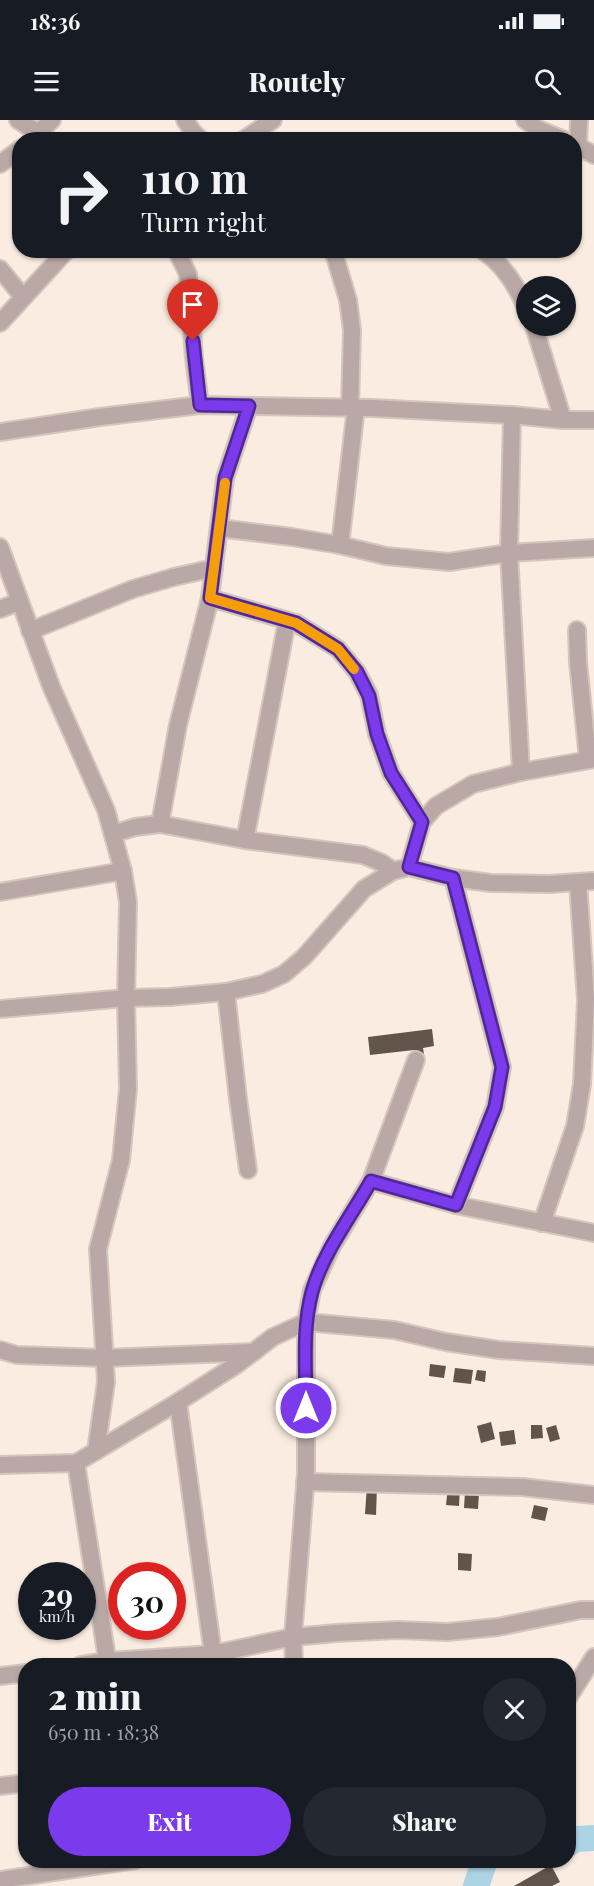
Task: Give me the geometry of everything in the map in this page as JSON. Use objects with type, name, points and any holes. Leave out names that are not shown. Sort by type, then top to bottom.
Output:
[{"type":"street","points":[[18,120],[33,132]]},
{"type":"street","points":[[255,132],[273,120]]},
{"type":"street","points":[[525,120],[545,132]]},
{"type":"street","points":[[0,322],[60,258]]},
{"type":"street","points":[[180,258],[188,274],[200,405]]},
{"type":"street","points":[[335,258],[348,300],[352,330],[353,407],[340,545]]},
{"type":"street","points":[[494,258],[516,286]]},
{"type":"street","points":[[0,269],[23,297]]},
{"type":"street","points":[[537,336],[563,420]]},
{"type":"street","points":[[0,432],[200,405],[353,407],[594,420]]},
{"type":"street","points":[[160,824],[178,725],[210,598],[225,478],[249,406]]},
{"type":"street","points":[[512,415],[509,553],[521,772]]},
{"type":"street","points":[[219,528],[340,545],[386,556],[449,562],[509,553],[594,549]]},
{"type":"street","points":[[0,547],[51,686],[106,810],[123,871],[128,902],[126,998],[128,1089],[121,1160],[98,1249],[106,1382],[96,1451]]},
{"type":"street","points":[[30,631],[133,589],[214,568]]},
{"type":"street","points":[[210,598],[296,623],[338,649],[357,672],[369,696],[377,734],[391,773],[422,822]]},
{"type":"street","points":[[0,609],[20,602]]},
{"type":"street","points":[[245,840],[287,621]]},
{"type":"street","points":[[0,1009],[126,998],[226,993],[262,984],[284,974],[303,957],[364,890],[401,869],[422,822],[436,806],[472,784],[591,759],[578,662],[577,630]]},
{"type":"street","points":[[113,834],[135,827],[160,824],[245,840],[363,855],[401,869],[453,878],[491,883],[549,884],[586,881],[586,1000],[582,1084],[575,1126],[542,1223]]},
{"type":"street","points":[[0,892],[123,871]]},
{"type":"street","points":[[453,878],[502,1067],[495,1107],[456,1205]]},
{"type":"street","points":[[226,993],[237,1099],[248,1170]]},
{"type":"street","points":[[294,1658],[293,1637],[305,1482],[306,1322],[312,1290],[331,1248],[371,1181],[416,1060]]},
{"type":"street","points":[[371,1181],[456,1205],[594,1233]]},
{"type":"street","points":[[0,1465],[76,1463],[178,1402],[273,1337],[306,1322],[394,1330],[446,1342],[499,1350],[594,1356]]},
{"type":"street","points":[[0,1350],[17,1355],[105,1358],[254,1352]]},
{"type":"street","points":[[178,1402],[213,1654]]},
{"type":"street","points":[[76,1463],[107,1658]]},
{"type":"street","points":[[305,1482],[522,1486],[594,1495]]},
{"type":"street","points":[[166,1658],[213,1654],[293,1637],[388,1630],[447,1632],[498,1627],[580,1610],[594,1610]]},
{"type":"street","points":[[576,1685],[594,1657]]},
{"type":"street","points":[[0,1676],[18,1674]]},
{"type":"street","points":[[0,1786],[18,1784]]},
{"type":"street","points":[[0,1880],[71,1868]]},
{"type":"building","points":[[432,1029],[434,1046],[423,1048],[424,1054],[414,1055],[414,1050],[370,1055],[368,1037]]},
{"type":"building","points":[[430,1364],[446,1366],[444,1378],[429,1376]]},
{"type":"building","points":[[455,1368],[473,1370],[471,1384],[453,1382]]},
{"type":"building","points":[[477,1370],[486,1371],[485,1382],[475,1380]]},
{"type":"building","points":[[491,1422],[495,1439],[481,1443],[477,1426]]},
{"type":"building","points":[[531,1425],[542,1425],[543,1438],[531,1439]]},
{"type":"building","points":[[556,1425],[560,1439],[550,1442],[546,1428]]},
{"type":"building","points":[[514,1430],[516,1444],[501,1446],[499,1432]]},
{"type":"building","points":[[367,1485],[377,1486],[376,1515],[365,1514]]},
{"type":"building","points":[[448,1487],[460,1487],[459,1506],[446,1505]]},
{"type":"building","points":[[465,1492],[479,1493],[478,1509],[464,1508]]},
{"type":"building","points":[[534,1505],[548,1508],[545,1521],[531,1518]]},
{"type":"building","points":[[458,1553],[472,1554],[471,1571],[458,1570]]},
{"type":"building","points":[[546,1868],[553,1868],[560,1882],[552,1886],[514,1886]]},
{"type":"waterway","points":[[576,1839],[594,1838]]},
{"type":"waterway","points":[[476,1886],[482,1868]]},
{"type":"slow traffic","points":[[225,483],[210,598],[296,623],[338,649],[354,669]]},
{"type":"route","points":[[193,341],[200,405],[249,406],[225,478],[210,598],[296,623],[338,649],[357,672],[369,696],[377,734],[391,773],[422,822],[409,867],[453,878],[502,1067],[495,1107],[456,1205],[371,1181],[331,1248],[312,1290],[306,1322],[306,1408]]}]
